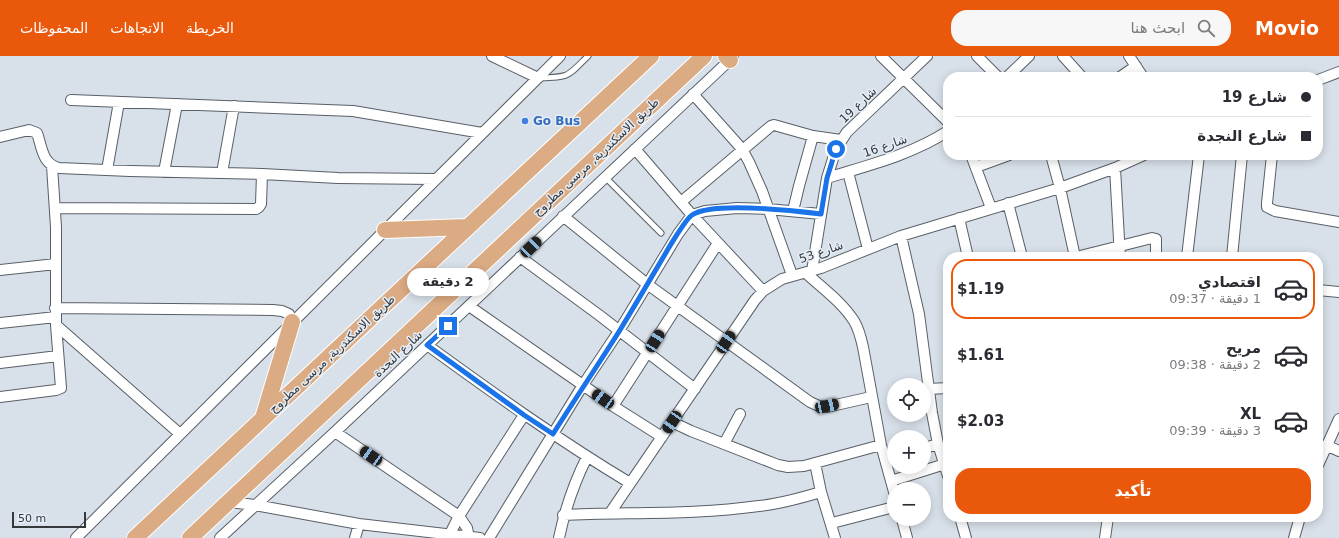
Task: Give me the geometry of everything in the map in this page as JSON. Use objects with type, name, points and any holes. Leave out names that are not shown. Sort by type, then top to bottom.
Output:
[{"type":"main road","name":"طريق الاسكندرية, مرسى مطروح","points":[[135,538],[651,56]]},
{"type":"main road","name":"طريق الاسكندرية, مرسى مطروح","points":[[190,538],[704,56]]},
{"type":"main road","points":[[385,230],[467,227]]},
{"type":"main road","points":[[263,419],[292,322]]},
{"type":"street","points":[[492,56],[538,78]]},
{"type":"street","points":[[76,538],[560,56]]},
{"type":"street","points":[[881,56],[943,117]]},
{"type":"street","name":"شارع 19","points":[[809,272],[827,178],[836,149],[848,132],[927,56]]},
{"type":"street","points":[[977,56],[993,72]]},
{"type":"street","points":[[1012,72],[1029,56]]},
{"type":"street","points":[[1063,56],[1077,72]]},
{"type":"street","points":[[1129,56],[1140,72]]},
{"type":"street","name":"شارع النجدة","points":[[220,538],[469,306],[693,94],[730,57]]},
{"type":"street","points":[[1127,72],[1136,66]]},
{"type":"street","points":[[1323,78],[1339,72]]},
{"type":"street","points":[[693,94],[742,149],[756,175],[792,275]]},
{"type":"street","points":[[71,100],[353,111],[482,133]]},
{"type":"street","points":[[106,170],[119,102]]},
{"type":"street","points":[[164,172],[177,104]]},
{"type":"street","points":[[222,173],[234,106]]},
{"type":"street","points":[[681,202],[771,126],[774,125],[813,136],[841,140]]},
{"type":"street","points":[[0,137],[29,130],[34,131],[37,133],[46,159],[52,166],[55,208],[56,317],[61,388],[56,390],[0,397]]},
{"type":"street","name":"شارع 16","points":[[827,178],[910,152],[943,134]]},
{"type":"street","points":[[793,211],[813,136]]},
{"type":"street","points":[[635,149],[692,215],[763,291]]},
{"type":"street","points":[[973,160],[991,208]]},
{"type":"street","points":[[976,167],[995,160]]},
{"type":"street","points":[[1052,160],[1075,252]]},
{"type":"street","name":"شارع 53","points":[[610,513],[755,300],[772,284],[792,275],[809,272],[901,236],[1060,188],[1115,168],[1130,160]]},
{"type":"street","points":[[1188,252],[1198,160]]},
{"type":"street","points":[[1232,252],[1242,160]]},
{"type":"street","points":[[1271,160],[1266,203],[1267,207],[1275,211],[1339,222]]},
{"type":"street","points":[[52,166],[106,170],[262,174],[338,178],[436,179]]},
{"type":"street","points":[[1115,168],[1120,252]]},
{"type":"street","points":[[848,172],[868,248]]},
{"type":"street","points":[[55,208],[256,209],[259,207],[261,201],[262,174]]},
{"type":"street","points":[[1008,203],[1021,252]]},
{"type":"street","points":[[489,538],[583,385],[619,331],[678,234],[692,215],[720,209],[768,209],[821,214]]},
{"type":"street","points":[[563,216],[677,307],[810,402],[819,406],[827,406],[871,396]]},
{"type":"street","points":[[959,218],[967,252]]},
{"type":"street","points":[[901,236],[919,314],[927,378]]},
{"type":"street","points":[[1096,252],[1154,238],[1156,241],[1156,252]]},
{"type":"street","points":[[613,406],[718,243]]},
{"type":"street","points":[[520,257],[694,389]]},
{"type":"street","points":[[0,270],[56,264]]},
{"type":"street","points":[[809,272],[847,311],[855,322],[864,347],[871,396],[881,445],[887,454]]},
{"type":"street","points":[[1323,290],[1339,292]]},
{"type":"street","points":[[469,306],[613,406],[662,437]]},
{"type":"street","points":[[0,323],[56,317],[273,310],[282,311],[289,314],[292,322]]},
{"type":"street","points":[[56,317],[180,434]]},
{"type":"street","points":[[427,345],[524,415],[587,457],[630,483]]},
{"type":"street","points":[[0,363],[58,356]]},
{"type":"street","points":[[931,389],[943,388]]},
{"type":"street","points":[[931,407],[938,444],[943,455]]},
{"type":"street","points":[[724,444],[740,414]]},
{"type":"street","points":[[450,534],[459,516],[524,415]]},
{"type":"street","points":[[1323,452],[1339,419]]},
{"type":"street","points":[[672,422],[778,465],[788,467],[804,466],[881,445]]},
{"type":"street","points":[[335,432],[459,516],[467,528],[469,537]]},
{"type":"street","points":[[931,446],[938,444]]},
{"type":"street","points":[[1326,445],[1339,450]]},
{"type":"street","points":[[559,538],[563,515],[576,478],[587,457]]},
{"type":"street","points":[[891,474],[891,481],[943,460]]},
{"type":"street","points":[[815,463],[821,492],[832,523],[835,538]]},
{"type":"street","points":[[563,515],[707,511],[742,508],[778,503],[821,492]]},
{"type":"street","points":[[229,502],[255,505],[359,524],[480,538]]},
{"type":"street","points":[[832,523],[887,509]]},
{"type":"street","points":[[961,522],[966,538]]},
{"type":"street","points":[[1105,538],[1107,522]]},
{"type":"street","points":[[1294,538],[1299,522]]},
{"type":"street","points":[[355,538],[359,524]]},
{"type":"street","points":[[904,526],[907,538]]},
{"type":"lane","points":[[538,78],[561,78],[568,75],[588,56]]},
{"type":"lane","points":[[605,177],[661,233]]},
{"type":"place","name":"Go Bus","points":[[525,121]]},
{"type":"route","points":[[448,326],[427,345],[524,415],[553,434],[619,331],[678,234],[692,215],[705,211],[737,208],[768,209],[821,214],[827,178],[836,149]]}]
